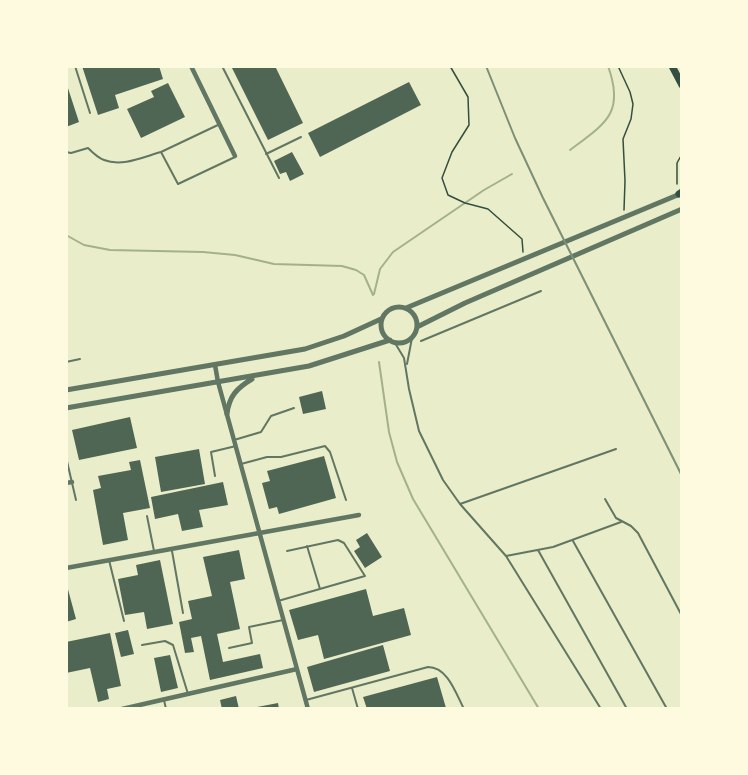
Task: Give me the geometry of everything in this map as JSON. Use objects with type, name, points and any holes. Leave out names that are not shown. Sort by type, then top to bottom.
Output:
[{"type":"main road","points":[[672,66],[682,86]]},
{"type":"street","points":[[191,66],[235,156]]},
{"type":"street","points":[[66,390],[305,349],[341,337],[381,319],[394,307],[406,308],[681,193]]},
{"type":"street","points":[[417,327],[465,303],[682,209]]},
{"type":"street","points":[[66,408],[309,366],[392,341],[401,343],[412,338],[417,327],[415,316],[406,308]]},
{"type":"street","points":[[381,319],[382,332],[392,341]]},
{"type":"street","points":[[215,365],[308,709]]},
{"type":"street","points":[[227,414],[233,393],[256,376]]},
{"type":"street","points":[[66,568],[359,515]]},
{"type":"street","points":[[122,709],[297,669]]},
{"type":"lane","points":[[75,66],[90,113]]},
{"type":"lane","points":[[222,66],[279,178]]},
{"type":"lane","points":[[66,152],[71,153],[88,148],[103,160],[132,161],[161,152],[220,124]]},
{"type":"lane","points":[[266,154],[301,137]]},
{"type":"lane","points":[[161,152],[178,184],[235,156]]},
{"type":"lane","points":[[421,341],[541,291]]},
{"type":"lane","points":[[406,370],[412,338]]},
{"type":"lane","points":[[392,341],[403,353],[419,431],[443,480],[460,504],[506,556],[601,709]]},
{"type":"lane","points":[[66,362],[80,359]]},
{"type":"lane","points":[[234,440],[261,432],[272,416],[294,408]]},
{"type":"lane","points":[[215,476],[210,452],[236,446]]},
{"type":"lane","points":[[240,464],[325,446],[330,452],[345,500]]},
{"type":"lane","points":[[460,504],[616,449]]},
{"type":"lane","points":[[66,457],[69,482],[76,500]]},
{"type":"lane","points":[[605,499],[614,515],[638,533],[682,616]]},
{"type":"lane","points":[[147,516],[154,552]]},
{"type":"lane","points":[[506,556],[573,541],[622,522]]},
{"type":"lane","points":[[278,600],[365,576],[344,543],[338,540],[287,551]]},
{"type":"lane","points":[[573,541],[667,709]]},
{"type":"lane","points":[[307,546],[320,589]]},
{"type":"lane","points":[[171,548],[183,613]]},
{"type":"lane","points":[[538,550],[627,709]]},
{"type":"lane","points":[[110,560],[124,621]]},
{"type":"lane","points":[[229,648],[252,643],[249,627],[284,620]]},
{"type":"lane","points":[[142,645],[165,641],[173,645],[188,694]]},
{"type":"lane","points":[[305,700],[434,667],[440,669],[446,676],[464,709]]},
{"type":"lane","points":[[352,688],[358,709]]},
{"type":"lane","points":[[164,700],[166,709]]},
{"type":"path","points":[[450,66],[468,97],[469,125],[452,152],[442,178],[448,195],[465,203],[488,209],[504,222],[522,239],[524,260]]},
{"type":"path","points":[[618,66],[630,92],[633,105],[631,120],[623,139],[626,217]]},
{"type":"path","points":[[681,193],[675,174],[682,154]]},
{"type":"building","points":[[82,66],[159,66],[163,79],[115,95],[119,108],[98,115]]},
{"type":"building","points":[[231,66],[275,66],[303,123],[268,140]]},
{"type":"building","points":[[66,82],[79,122],[66,127]]},
{"type":"building","points":[[409,82],[421,105],[320,157],[308,133]]},
{"type":"building","points":[[168,83],[185,117],[141,138],[127,109],[154,97],[151,91]]},
{"type":"building","points":[[292,152],[304,174],[290,181],[286,172],[280,174],[274,161]]},
{"type":"building","points":[[322,391],[326,409],[303,414],[299,397]]},
{"type":"building","points":[[130,417],[137,448],[79,460],[72,430]]},
{"type":"building","points":[[199,449],[205,484],[161,492],[155,457]]},
{"type":"building","points":[[324,456],[336,498],[279,514],[277,507],[269,509],[262,483],[270,481],[267,471]]},
{"type":"building","points":[[140,460],[150,508],[123,513],[128,540],[103,545],[93,490],[101,488],[98,476],[131,470],[129,462]]},
{"type":"building","points":[[223,482],[228,505],[199,510],[203,527],[182,531],[178,514],[155,519],[151,497]]},
{"type":"building","points":[[367,533],[382,557],[365,568],[354,551],[360,547],[356,540]]},
{"type":"building","points":[[239,550],[245,579],[230,582],[240,629],[217,634],[223,662],[260,654],[263,668],[210,680],[201,636],[191,638],[194,652],[185,653],[179,622],[192,619],[188,601],[212,596],[203,557]]},
{"type":"building","points":[[160,560],[173,624],[147,629],[144,612],[125,615],[118,579],[138,575],[136,565]]},
{"type":"building","points":[[66,582],[76,619],[66,622]]},
{"type":"building","points":[[366,589],[373,616],[404,608],[411,635],[324,659],[318,635],[298,640],[289,610]]},
{"type":"building","points":[[128,630],[134,654],[121,657],[115,633]]},
{"type":"building","points":[[110,633],[121,686],[107,689],[109,699],[98,702],[90,668],[66,673],[66,642]]},
{"type":"building","points":[[383,645],[390,671],[314,692],[307,667]]},
{"type":"building","points":[[170,655],[178,688],[161,692],[154,658]]},
{"type":"building","points":[[437,677],[446,708],[367,709],[363,697]]},
{"type":"building","points":[[236,696],[239,709],[222,709],[220,700]]},
{"type":"building","points":[[278,703],[279,709],[252,708]]},
{"type":"waterway","points":[[570,150],[594,132],[609,116],[614,95],[608,66]]},
{"type":"waterway","points":[[374,294],[380,269],[393,252],[484,190],[512,174]]},
{"type":"waterway","points":[[66,235],[84,245],[110,250],[203,252],[235,255],[274,264],[342,266],[364,275],[373,295]]},
{"type":"waterway","points":[[379,362],[389,432],[397,462],[413,499],[539,709]]},
{"type":"railway","points":[[486,66],[515,138],[543,198],[682,476]]}]
